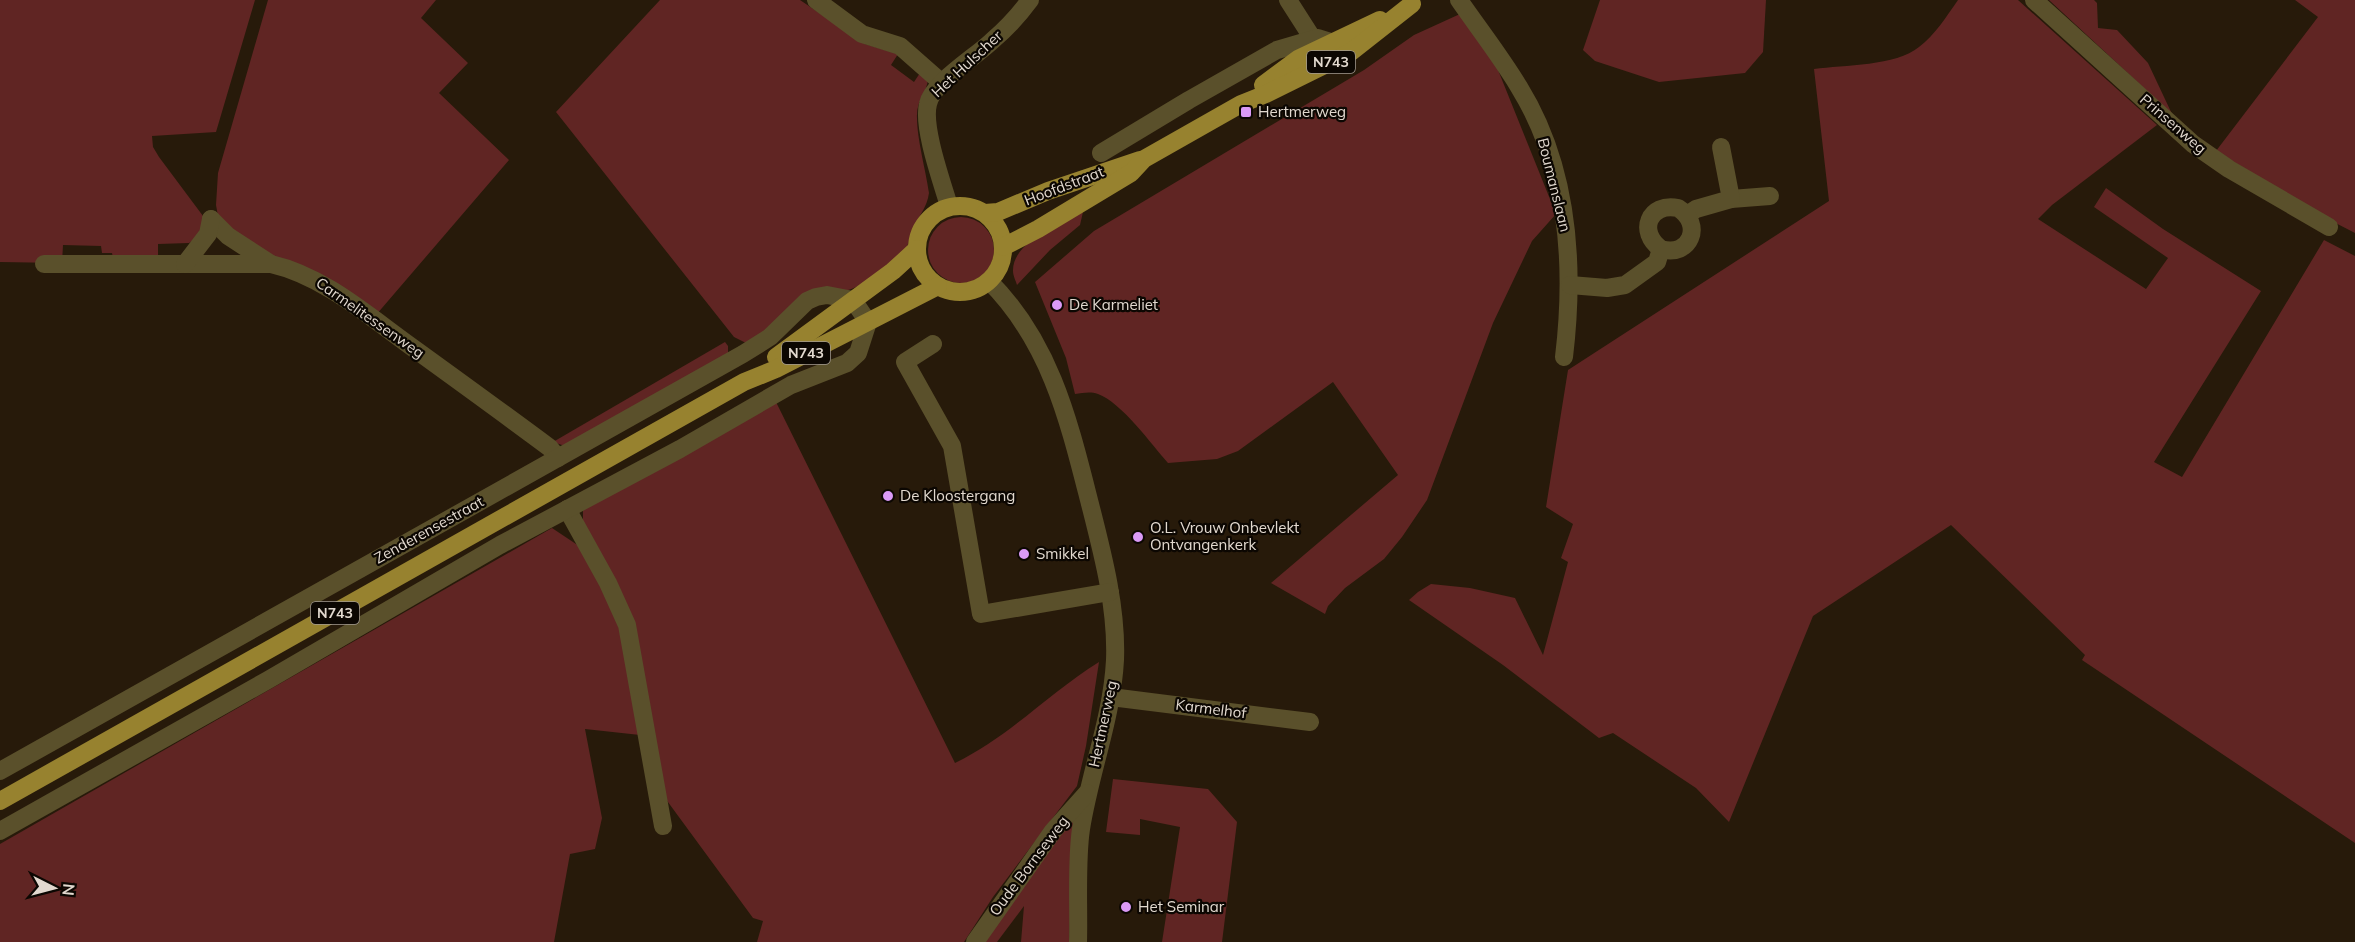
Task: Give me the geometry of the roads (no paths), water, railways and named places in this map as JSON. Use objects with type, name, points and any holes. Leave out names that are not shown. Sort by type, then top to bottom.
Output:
[{"type":"main road","name":"Hoofdstraat","points":[[1241,104],[1298,59],[1416,2]]},
{"type":"main road","name":"Hoofdstraat","points":[[985,213],[998,212],[1048,191],[1144,159],[1241,104],[1351,52],[1416,2]]},
{"type":"main road","name":"Hoofdstraat","points":[[1003,247],[1031,233],[1131,173],[1144,159]]},
{"type":"main road","name":"N743","points":[[917,249],[923,226],[930,217],[949,206],[974,208],[985,213]]},
{"type":"main road","points":[[917,249],[923,270],[938,286],[948,290],[970,291],[989,281],[998,269],[1003,247],[998,228],[985,213]]},
{"type":"main road","name":"Zenderensestraat","points":[[744,382],[905,262],[917,249]]},
{"type":"main road","name":"Zenderensestraat","points":[[0,801],[744,382],[776,369],[938,286]]},
{"type":"street","points":[[816,0],[862,34],[900,46],[942,83]]},
{"type":"street","name":"Het Hulscher","points":[[949,206],[927,121],[928,102],[942,83],[992,42],[1019,16],[1030,0]]},
{"type":"street","points":[[1288,0],[1313,39]]},
{"type":"street","name":"Boumanslaan","points":[[1459,0],[1519,87],[1538,122],[1549,153],[1565,220],[1569,253],[1570,285],[1564,357]]},
{"type":"street","name":"Prinsenweg","points":[[2034,0],[2193,144],[2229,169],[2329,227]]},
{"type":"street","name":"Hoofdstraat","points":[[1101,153],[1277,50],[1318,38],[1334,43]]},
{"type":"street","points":[[1189,100],[1203,125]]},
{"type":"street","points":[[1721,147],[1731,199]]},
{"type":"street","points":[[1687,215],[1696,209],[1731,199],[1770,196]]},
{"type":"street","points":[[1670,207],[1678,208],[1687,215],[1692,227],[1686,244],[1676,250],[1660,249],[1650,239],[1648,226],[1656,211],[1670,207]]},
{"type":"street","points":[[185,264],[208,234],[211,219],[228,236],[271,264]]},
{"type":"street","points":[[1570,285],[1607,288],[1625,285],[1658,262],[1660,249]]},
{"type":"street","name":"Carmelitessenweg","points":[[44,264],[271,264],[305,274],[550,448],[558,458]]},
{"type":"street","name":"Hertmerweg","points":[[989,281],[1007,299],[1025,326],[1056,383],[1080,463],[1110,592],[1115,636],[1111,697],[1081,832],[1078,942]]},
{"type":"street","name":"Zenderensestraat","points":[[0,771],[770,337],[807,301],[827,295],[853,300]]},
{"type":"street","points":[[0,831],[268,680],[500,545],[680,449],[791,385],[847,363],[861,347],[868,322],[853,300]]},
{"type":"street","points":[[933,344],[905,362],[952,446],[981,614],[1110,592]]},
{"type":"street","points":[[567,509],[608,583],[627,626],[663,826]]},
{"type":"street","name":"Karmelhof","points":[[1111,697],[1310,722]]},
{"type":"street","name":"Oude Bornseweg","points":[[975,942],[1053,831],[1088,793]]},
{"type":"place","name":"Hertmerweg","points":[[1246,112]]},
{"type":"place","name":"De Karmeliet","points":[[1057,305]]},
{"type":"place","name":"De Kloostergang","points":[[888,496]]},
{"type":"place","name":"O.L. Vrouw Onbevlekt Ontvangenkerk","points":[[1138,537]]},
{"type":"place","name":"Smikkel","points":[[1024,554]]},
{"type":"place","name":"Het Seminar","points":[[1126,907]]}]
